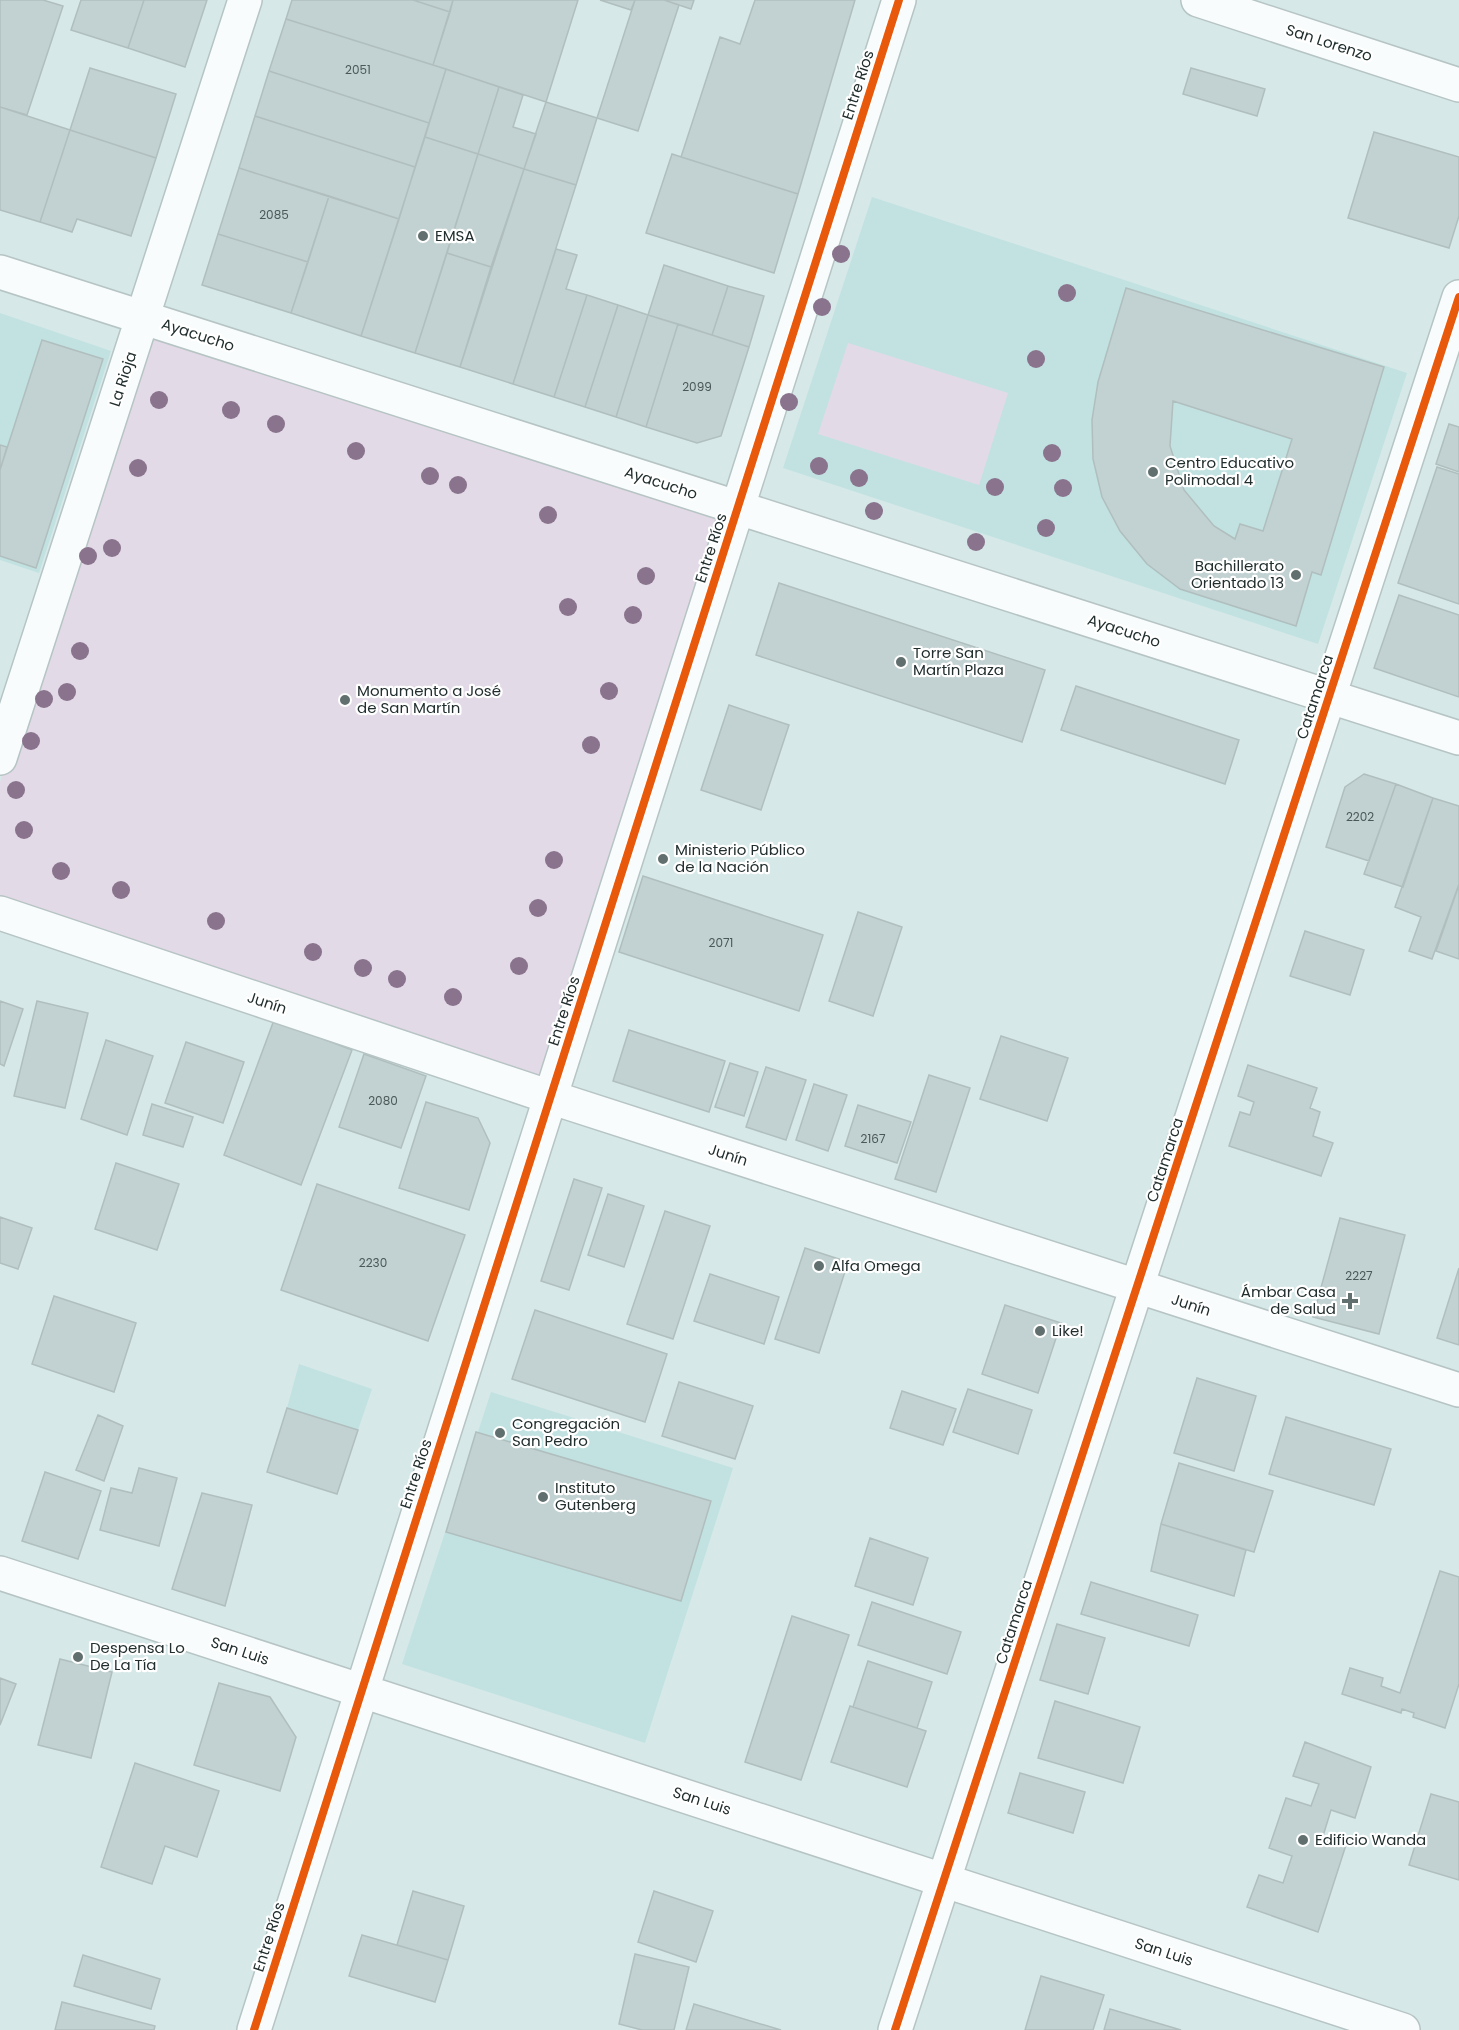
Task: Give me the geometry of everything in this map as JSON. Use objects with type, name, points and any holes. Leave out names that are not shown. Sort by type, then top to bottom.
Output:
[{"type":"street","name":"La Rioja","points":[[0,758],[245,0]]},
{"type":"street","name":"Entre Ríos","points":[[254,2030],[899,0]]},
{"type":"street","name":"San Lorenzo","points":[[1198,0],[1459,85]]},
{"type":"street","name":"Ayacucho","points":[[0,272],[1459,738]]},
{"type":"street","name":"Catamarca","points":[[895,2030],[1459,297]]},
{"type":"street","name":"Junín","points":[[0,913],[550,1097],[1459,1390]]},
{"type":"street","name":"San Luis","points":[[0,1573],[1403,2030]]},
{"type":"shaded area","points":[[872,197],[1407,373],[1318,644],[783,468]]},
{"type":"shaded area","points":[[0,313],[111,351],[39,573],[0,560]]},
{"type":"shaded area","points":[[150,325],[729,516],[543,1082],[0,903],[0,782]]},
{"type":"shaded area","points":[[848,343],[1008,393],[979,485],[818,434]]},
{"type":"shaded area","points":[[299,1364],[372,1389],[358,1430],[287,1408]]},
{"type":"shaded area","points":[[491,1392],[733,1468],[645,1743],[402,1664]]},
{"type":"building","points":[[0,0],[43,0],[63,6],[27,115],[0,107]]},
{"type":"building","points":[[81,0],[144,0],[128,48],[71,30]]},
{"type":"building","points":[[144,0],[207,0],[185,67],[128,48]]},
{"type":"building","points":[[292,0],[413,0],[450,12],[433,65],[286,19]]},
{"type":"building","points":[[413,0],[453,0],[450,12]]},
{"type":"building","points":[[453,0],[578,0],[546,102],[433,65]]},
{"type":"building","points":[[600,0],[635,0],[631,10]]},
{"type":"building","points":[[635,0],[664,0],[679,5],[638,131],[597,118]]},
{"type":"building","points":[[664,0],[694,0],[691,9]]},
{"type":"building","points":[[755,0],[855,0],[798,194],[681,157],[720,37],[740,44]]},
{"type":"building","points":[[286,19],[446,69],[429,123],[269,71]]},
{"type":"building","points":[[90,68],[176,94],[156,158],[70,130]]},
{"type":"building","points":[[1191,68],[1265,89],[1257,116],[1183,94]]},
{"type":"building","points":[[446,69],[499,87],[478,154],[425,137]]},
{"type":"building","points":[[269,71],[429,123],[415,167],[255,116]]},
{"type":"building","points":[[499,87],[523,95],[513,127],[536,134],[524,169],[478,154]]},
{"type":"building","points":[[546,102],[597,118],[576,185],[524,169]]},
{"type":"building","points":[[0,107],[70,130],[40,222],[0,210]]},
{"type":"building","points":[[255,116],[415,167],[399,219],[239,168]]},
{"type":"building","points":[[70,130],[156,158],[131,236],[77,219],[72,232],[40,222]]},
{"type":"building","points":[[1374,132],[1459,157],[1459,216],[1449,248],[1348,218]]},
{"type":"building","name":"EMSA","points":[[425,137],[478,154],[415,353],[361,336]]},
{"type":"building","points":[[478,154],[524,169],[491,267],[447,253]]},
{"type":"building","points":[[672,154],[798,194],[774,273],[646,233]]},
{"type":"building","points":[[239,168],[329,196],[308,262],[218,234]]},
{"type":"building","points":[[524,169],[576,185],[513,384],[460,367]]},
{"type":"building","points":[[329,196],[399,219],[361,336],[291,313]]},
{"type":"building","points":[[218,234],[308,262],[291,313],[202,285]]},
{"type":"building","points":[[556,249],[577,255],[566,289],[587,295],[554,397],[513,384]]},
{"type":"building","points":[[447,253],[491,267],[460,367],[415,353]]},
{"type":"building","points":[[664,265],[728,286],[712,335],[648,315]]},
{"type":"building","points":[[728,286],[764,296],[749,347],[712,335]]},
{"type":"building","points":[[1126,288],[1384,367],[1321,575],[1312,572],[1296,626],[1180,589],[1147,564],[1120,531],[1102,497],[1093,459],[1092,420],[1098,382]],"holes":[[[1173,401],[1292,439],[1263,531],[1240,524],[1235,539],[1214,526],[1184,490],[1170,446]]]},
{"type":"building","points":[[587,295],[618,305],[585,407],[554,397]]},
{"type":"building","points":[[618,305],[648,315],[616,417],[585,407]]},
{"type":"building","points":[[648,315],[678,324],[646,427],[616,417]]},
{"type":"building","points":[[678,324],[749,347],[721,436],[697,443],[646,427]]},
{"type":"building","points":[[42,340],[103,359],[36,568],[0,556],[0,470]]},
{"type":"building","points":[[1449,424],[1459,427],[1459,472],[1436,464]]},
{"type":"building","points":[[0,445],[7,447],[0,470]]},
{"type":"building","points":[[1437,467],[1459,474],[1459,604],[1398,583]]},
{"type":"building","name":"Torre San Martín Plaza","points":[[779,583],[1045,670],[1022,742],[756,655]]},
{"type":"building","points":[[1399,595],[1459,615],[1459,697],[1374,668]]},
{"type":"building","points":[[1076,686],[1239,740],[1225,784],[1061,730]]},
{"type":"building","points":[[729,705],[789,725],[761,810],[701,790]]},
{"type":"building","points":[[1364,774],[1396,784],[1369,861],[1326,847],[1345,787]]},
{"type":"building","points":[[1396,784],[1433,798],[1403,887],[1364,874]]},
{"type":"building","points":[[1433,798],[1459,806],[1459,884],[1432,959],[1409,951],[1421,917],[1395,907]]},
{"type":"building","points":[[643,876],[823,935],[799,1011],[619,952]]},
{"type":"building","points":[[1459,885],[1459,959],[1436,951]]},
{"type":"building","points":[[858,912],[902,927],[873,1016],[829,1001]]},
{"type":"building","points":[[1305,931],[1364,950],[1350,995],[1290,976]]},
{"type":"building","points":[[0,1001],[23,1009],[4,1066],[0,1064]]},
{"type":"building","points":[[37,1001],[88,1013],[65,1108],[14,1096]]},
{"type":"building","points":[[274,1020],[352,1050],[301,1185],[224,1155]]},
{"type":"building","points":[[629,1030],[725,1061],[709,1112],[613,1081]]},
{"type":"building","points":[[1001,1036],[1068,1058],[1047,1121],[980,1099]]},
{"type":"building","points":[[106,1040],[153,1056],[127,1135],[81,1119]]},
{"type":"building","points":[[186,1042],[244,1062],[223,1123],[165,1103]]},
{"type":"building","points":[[364,1054],[426,1076],[401,1148],[339,1127]]},
{"type":"building","points":[[730,1063],[758,1072],[744,1116],[715,1107]]},
{"type":"building","points":[[1248,1065],[1317,1088],[1310,1108],[1320,1112],[1313,1136],[1333,1143],[1321,1176],[1229,1146],[1240,1112],[1250,1115],[1254,1102],[1238,1096]]},
{"type":"building","points":[[766,1067],[806,1080],[786,1140],[746,1127]]},
{"type":"building","points":[[929,1075],[970,1088],[936,1192],[895,1179]]},
{"type":"building","points":[[814,1084],[847,1095],[828,1151],[796,1140]]},
{"type":"building","points":[[426,1102],[478,1118],[490,1143],[469,1210],[399,1188]]},
{"type":"building","points":[[152,1104],[193,1117],[183,1147],[143,1135]]},
{"type":"building","points":[[858,1105],[911,1122],[897,1163],[845,1146]]},
{"type":"building","points":[[116,1163],[179,1184],[157,1250],[95,1229]]},
{"type":"building","points":[[574,1179],[602,1188],[569,1290],[541,1281]]},
{"type":"building","points":[[317,1184],[465,1235],[428,1341],[281,1290]]},
{"type":"building","points":[[608,1194],[644,1206],[624,1267],[588,1255]]},
{"type":"building","points":[[665,1211],[710,1226],[673,1339],[627,1324]]},
{"type":"building","points":[[0,1217],[32,1228],[18,1269],[0,1263]]},
{"type":"building","points":[[1340,1218],[1405,1235],[1379,1334],[1313,1317]]},
{"type":"building","points":[[805,1248],[848,1262],[819,1353],[775,1339]]},
{"type":"building","points":[[1459,1268],[1459,1345],[1437,1338]]},
{"type":"building","points":[[710,1274],[779,1297],[764,1344],[694,1321]]},
{"type":"building","points":[[54,1296],[136,1323],[114,1392],[32,1364]]},
{"type":"building","points":[[1005,1305],[1061,1323],[1038,1393],[982,1374]]},
{"type":"building","points":[[535,1310],[667,1354],[645,1422],[512,1379]]},
{"type":"building","points":[[1197,1378],[1256,1396],[1234,1471],[1174,1453]]},
{"type":"building","points":[[679,1382],[753,1406],[735,1459],[662,1436]]},
{"type":"building","points":[[968,1389],[1032,1410],[1018,1454],[953,1432]]},
{"type":"building","points":[[902,1391],[956,1409],[943,1445],[890,1428]]},
{"type":"building","points":[[287,1408],[358,1430],[337,1494],[267,1472]]},
{"type":"building","points":[[98,1415],[123,1426],[104,1481],[76,1470]]},
{"type":"building","points":[[1286,1417],[1391,1449],[1374,1505],[1269,1474]]},
{"type":"building","points":[[476,1432],[711,1501],[681,1601],[446,1532]]},
{"type":"building","points":[[1179,1463],[1273,1491],[1254,1552],[1161,1524]]},
{"type":"building","points":[[139,1468],[177,1478],[159,1546],[100,1530],[111,1488],[132,1493]]},
{"type":"building","points":[[45,1472],[101,1491],[78,1559],[22,1541]]},
{"type":"building","points":[[202,1493],[252,1505],[225,1606],[172,1589]]},
{"type":"building","points":[[1161,1524],[1246,1550],[1234,1596],[1151,1571]]},
{"type":"building","points":[[870,1538],[928,1558],[913,1605],[855,1586]]},
{"type":"building","points":[[1440,1571],[1459,1577],[1459,1684],[1445,1728],[1413,1717],[1414,1713],[1402,1709],[1401,1713],[1342,1694],[1350,1668],[1383,1678],[1381,1686],[1400,1693]]},
{"type":"building","points":[[1091,1582],[1198,1615],[1189,1646],[1081,1614]]},
{"type":"building","points":[[872,1602],[961,1632],[947,1674],[858,1645]]},
{"type":"building","points":[[792,1616],[849,1635],[801,1780],[745,1762]]},
{"type":"building","points":[[1057,1624],[1105,1638],[1088,1694],[1040,1680]]},
{"type":"building","points":[[60,1659],[112,1672],[91,1758],[38,1745]]},
{"type":"building","points":[[868,1661],[932,1682],[917,1728],[853,1707]]},
{"type":"building","points":[[0,1678],[16,1684],[0,1725]]},
{"type":"building","points":[[219,1683],[270,1697],[296,1737],[280,1791],[194,1765]]},
{"type":"building","points":[[1055,1701],[1140,1727],[1123,1783],[1038,1758]]},
{"type":"building","points":[[850,1706],[926,1731],[907,1787],[831,1762]]},
{"type":"building","name":"Edificio Wanda","points":[[1305,1742],[1371,1767],[1355,1818],[1331,1810],[1323,1836],[1346,1845],[1318,1932],[1247,1907],[1259,1875],[1283,1883],[1292,1856],[1269,1848],[1286,1798],[1311,1806],[1319,1784],[1293,1776]]},
{"type":"building","points":[[135,1763],[219,1791],[197,1857],[165,1846],[152,1884],[101,1867]]},
{"type":"building","points":[[1020,1773],[1085,1792],[1073,1833],[1008,1813]]},
{"type":"building","points":[[1431,1794],[1459,1802],[1459,1880],[1409,1865]]},
{"type":"building","points":[[413,1891],[464,1906],[448,1960],[397,1945]]},
{"type":"building","points":[[654,1891],[713,1911],[696,1962],[638,1942]]},
{"type":"building","points":[[362,1935],[448,1960],[435,2002],[349,1976]]},
{"type":"building","points":[[635,1954],[689,1967],[674,2030],[642,2030],[619,2024]]},
{"type":"building","points":[[83,1955],[160,1979],[151,2009],[74,1986]]},
{"type":"building","points":[[1041,1976],[1104,1995],[1093,2030],[1025,2030]]},
{"type":"building","points":[[62,2002],[155,2026],[154,2030],[55,2030]]},
{"type":"building","points":[[694,2004],[781,2030],[686,2030]]},
{"type":"building","points":[[1110,2009],[1181,2030],[1104,2030]]},
{"type":"cycle path","points":[[254,2030],[899,0]]},
{"type":"cycle path","points":[[895,2030],[1459,297]]},
{"type":"place","name":"EMSA","points":[[423,236]]},
{"type":"place","name":"Centro Educativo Polimodal 4","points":[[1153,472]]},
{"type":"place","name":"Bachillerato Orientado 13","points":[[1296,575]]},
{"type":"place","name":"Torre San Martín Plaza","points":[[901,662]]},
{"type":"place","name":"Monumento a José de San Martín","points":[[345,700]]},
{"type":"place","name":"Ministerio Público de la Nación","points":[[663,859]]},
{"type":"place","name":"Alfa Omega","points":[[819,1266]]},
{"type":"place","name":"Ámbar Casa de Salud","points":[[1350,1301]]},
{"type":"place","name":"Like!","points":[[1040,1331]]},
{"type":"place","name":"Congregación San Pedro","points":[[500,1433]]},
{"type":"place","name":"Instituto Gutenberg","points":[[543,1497]]},
{"type":"place","name":"Despensa Lo De La Tía","points":[[78,1657]]},
{"type":"place","name":"Edificio Wanda","points":[[1303,1840]]}]
